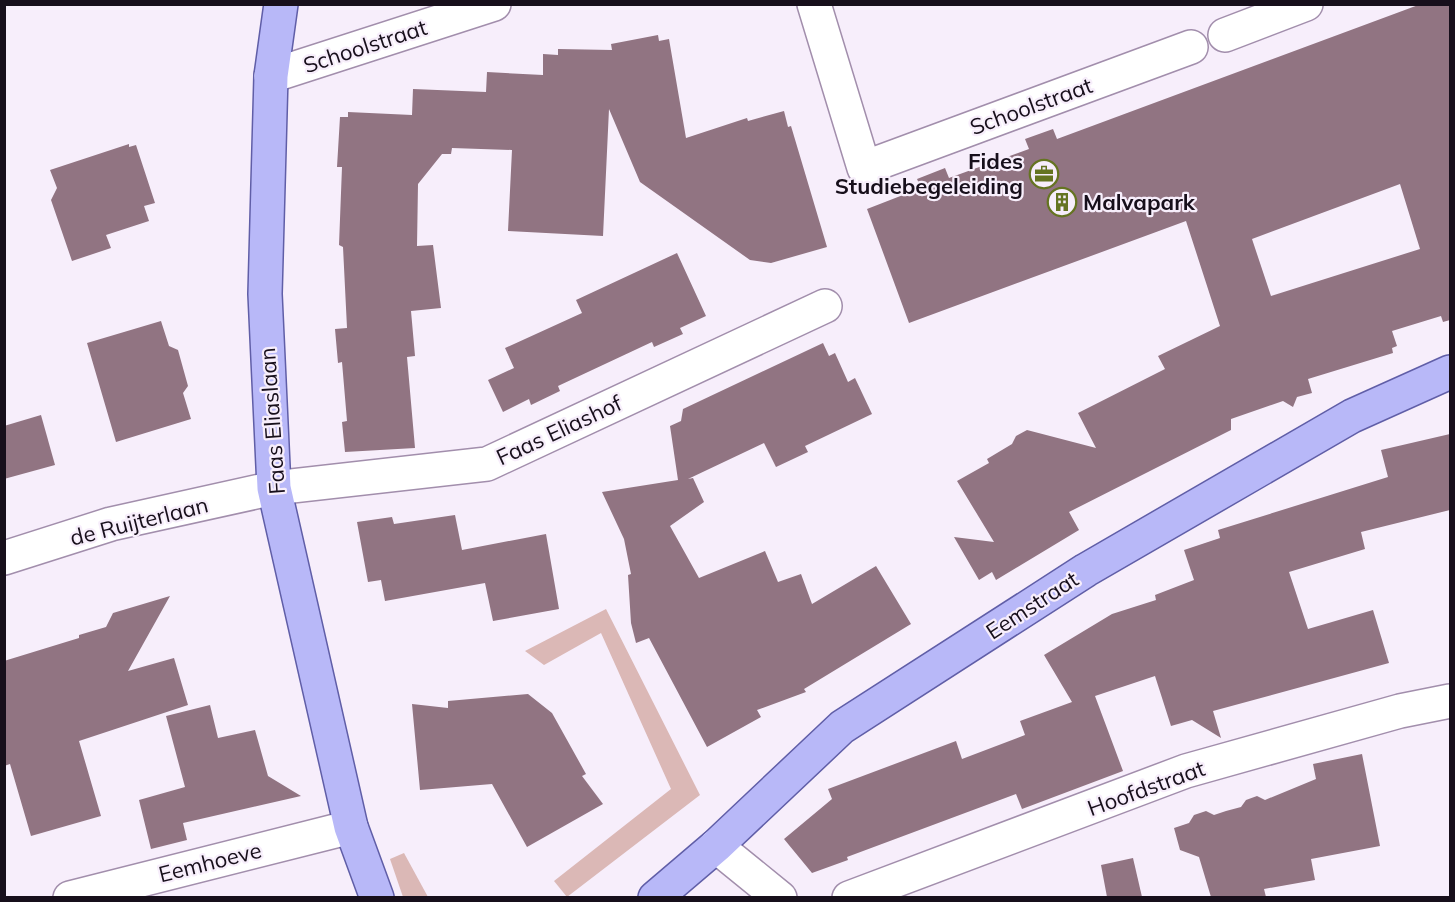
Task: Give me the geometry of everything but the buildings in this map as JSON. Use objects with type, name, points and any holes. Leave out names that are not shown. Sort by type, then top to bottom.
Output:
[{"type":"main road","name":"Faas Eliaslaan","points":[[281,4],[271,76],[265,294],[274,488],[351,827],[377,897]]},
{"type":"main road","name":"Eemstraat","points":[[655,897],[716,846],[842,727],[1057,589],[1352,416],[1450,372]]},
{"type":"street","name":"Schoolstraat","points":[[271,76],[494,4]]},
{"type":"street","name":"Schoolstraat","points":[[814,4],[864,168],[1191,47]]},
{"type":"street","points":[[1225,35],[1306,4]]},
{"type":"street","name":"Faas Eliashof","points":[[274,488],[487,464],[825,306]]},
{"type":"street","name":"de Ruijterlaan","points":[[4,558],[111,524],[274,488]]},
{"type":"street","name":"Hoofdstraat","points":[[849,897],[915,886],[1186,771],[1400,711],[1450,701]]},
{"type":"street","name":"Eemhoeve","points":[[70,897],[351,827]]},
{"type":"street","points":[[716,846],[780,897]]},
{"type":"shaded area","points":[[606,609],[700,795],[567,897],[554,881],[671,789],[601,633],[544,665],[525,651]]},
{"type":"shaded area","points":[[404,853],[428,897],[403,897],[390,859]]},
{"type":"place","name":"Fides Studiebegeleiding","points":[[1044,174]]},
{"type":"place","name":"Malvapark","points":[[1062,202]]}]
